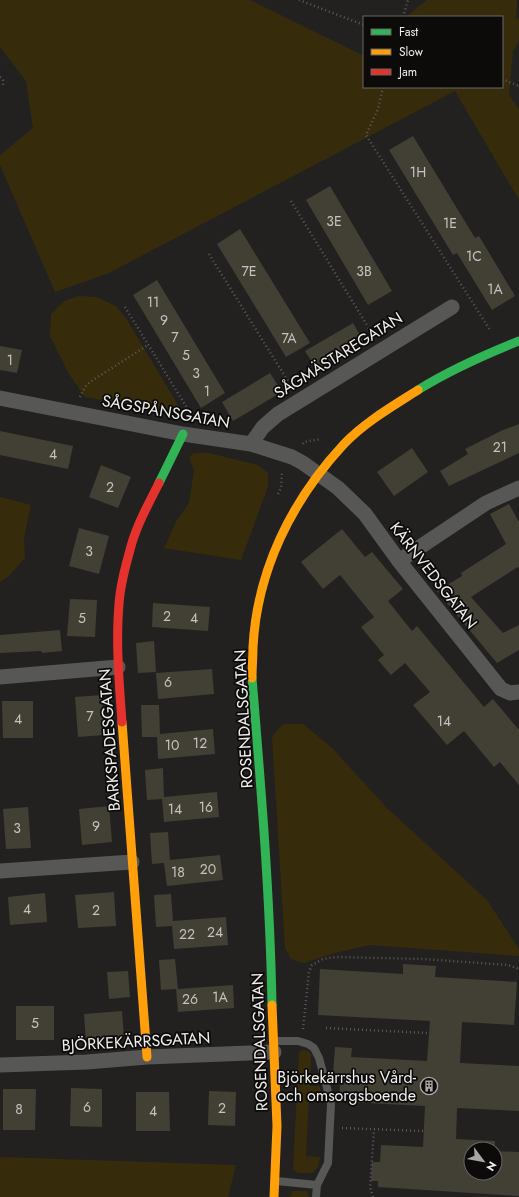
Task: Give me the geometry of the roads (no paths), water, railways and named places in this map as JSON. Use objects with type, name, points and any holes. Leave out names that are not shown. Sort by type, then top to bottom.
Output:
[{"type":"street","name":"SÅGMÄSTAREGATAN","points":[[251,444],[263,427],[278,414],[452,306]]},
{"type":"street","name":"ROSENDALSGATAN","points":[[274,1197],[277,1126],[270,919],[252,674],[254,636],[259,600],[269,563],[285,527],[297,506],[319,474],[345,443],[369,422],[421,388],[462,365],[519,342]]},
{"type":"street","name":"SÅGSPÅNSGATAN","points":[[0,398],[184,434],[251,444],[292,457],[319,474]]},
{"type":"street","name":"BARKSPADESGATAN","points":[[147,1057],[118,667],[118,622],[120,593],[130,549],[138,526],[184,434]]},
{"type":"street","name":"KÄRNVEDSGATAN","points":[[319,474],[338,488],[365,514],[399,561],[501,689],[510,693],[519,692]]},
{"type":"street","points":[[399,561],[486,504],[512,490],[519,488]]},
{"type":"street","points":[[0,678],[118,667]]},
{"type":"street","points":[[0,871],[132,862]]},
{"type":"street","name":"BJÖRKEKÄRRSGATAN","points":[[0,1065],[87,1062],[274,1047]]},
{"type":"lane","points":[[274,1047],[301,1042],[314,1048],[319,1058],[331,1104],[328,1164],[317,1185],[316,1197]]},
{"type":"lane","points":[[275,1181],[317,1185]]},
{"type":"place","name":"Björkekärrshus Vård- och omsorgsboende","points":[[429,1086]]}]
